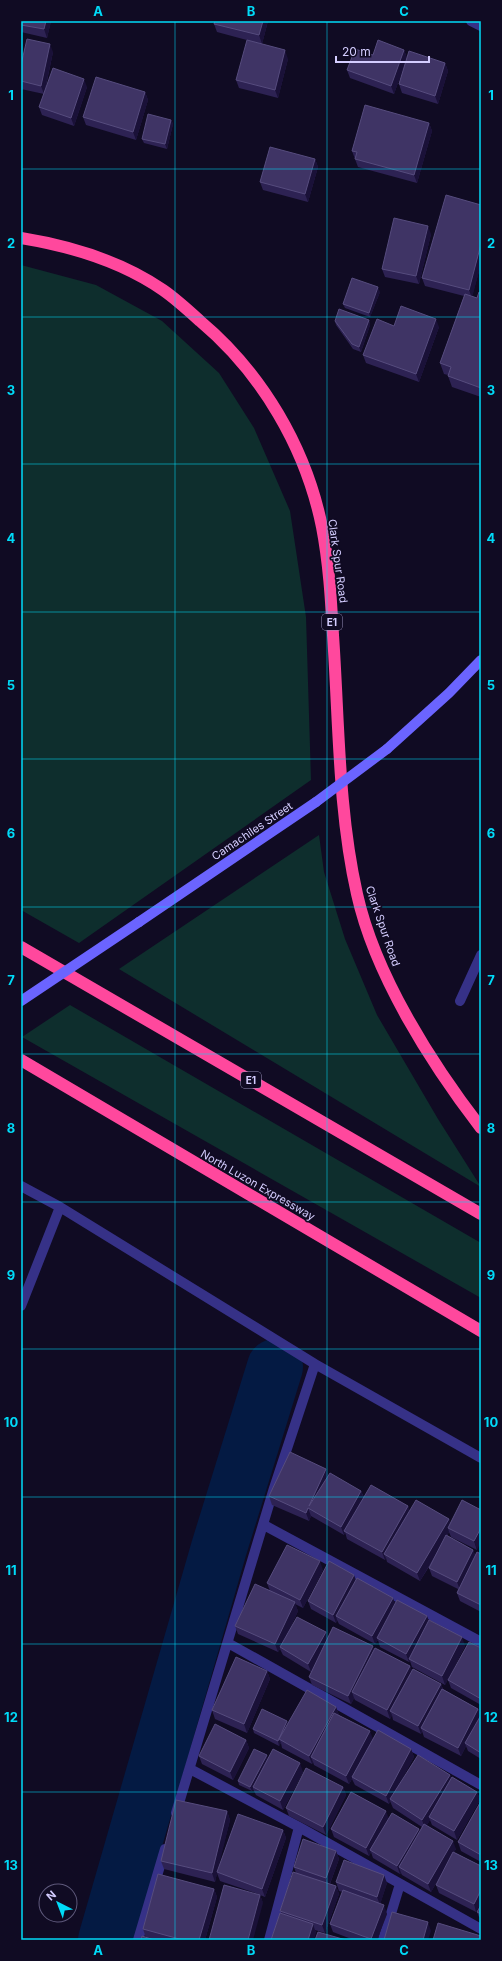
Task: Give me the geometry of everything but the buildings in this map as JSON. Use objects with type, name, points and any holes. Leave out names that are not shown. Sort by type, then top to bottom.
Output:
[{"type":"highway","name":"Clark Spur Road","points":[[21,238],[64,247],[114,263],[163,290],[216,334],[234,353],[272,404],[291,436],[314,494],[322,527],[328,568],[344,815],[358,898],[369,933],[396,998],[430,1055],[481,1128]]},
{"type":"highway","name":"E1","points":[[21,947],[481,1214]]},
{"type":"highway","name":"North Luzon Expressway","points":[[22,1061],[481,1331]]},
{"type":"street","points":[[471,21],[481,26]]},
{"type":"street","name":"Camachiles Street","points":[[21,1001],[316,802],[387,749],[450,693],[481,660]]},
{"type":"street","points":[[460,1001],[481,955]]},
{"type":"street","points":[[21,1186],[60,1207],[315,1364],[481,1458]]},
{"type":"street","points":[[21,1306],[60,1207]]},
{"type":"street","points":[[174,1821],[274,1488],[315,1364]]},
{"type":"street","points":[[264,1525],[481,1642]]},
{"type":"street","points":[[228,1643],[481,1785]]},
{"type":"street","points":[[190,1769],[299,1827],[481,1929]]},
{"type":"street","points":[[269,1940],[299,1827]]},
{"type":"street","points":[[138,1940],[169,1836]]},
{"type":"street","points":[[383,1940],[400,1884]]},
{"type":"green space","points":[[21,265],[96,285],[162,321],[219,373],[254,428],[290,511],[306,617],[311,780],[79,943],[21,910]]},
{"type":"green space","points":[[319,835],[324,872],[345,939],[377,1015],[438,1119],[481,1187],[119,969]]},
{"type":"green space","points":[[70,1005],[481,1243],[481,1298],[22,1037]]},
{"type":"waterway","points":[[106,1940],[219,1548],[275,1367]]}]
